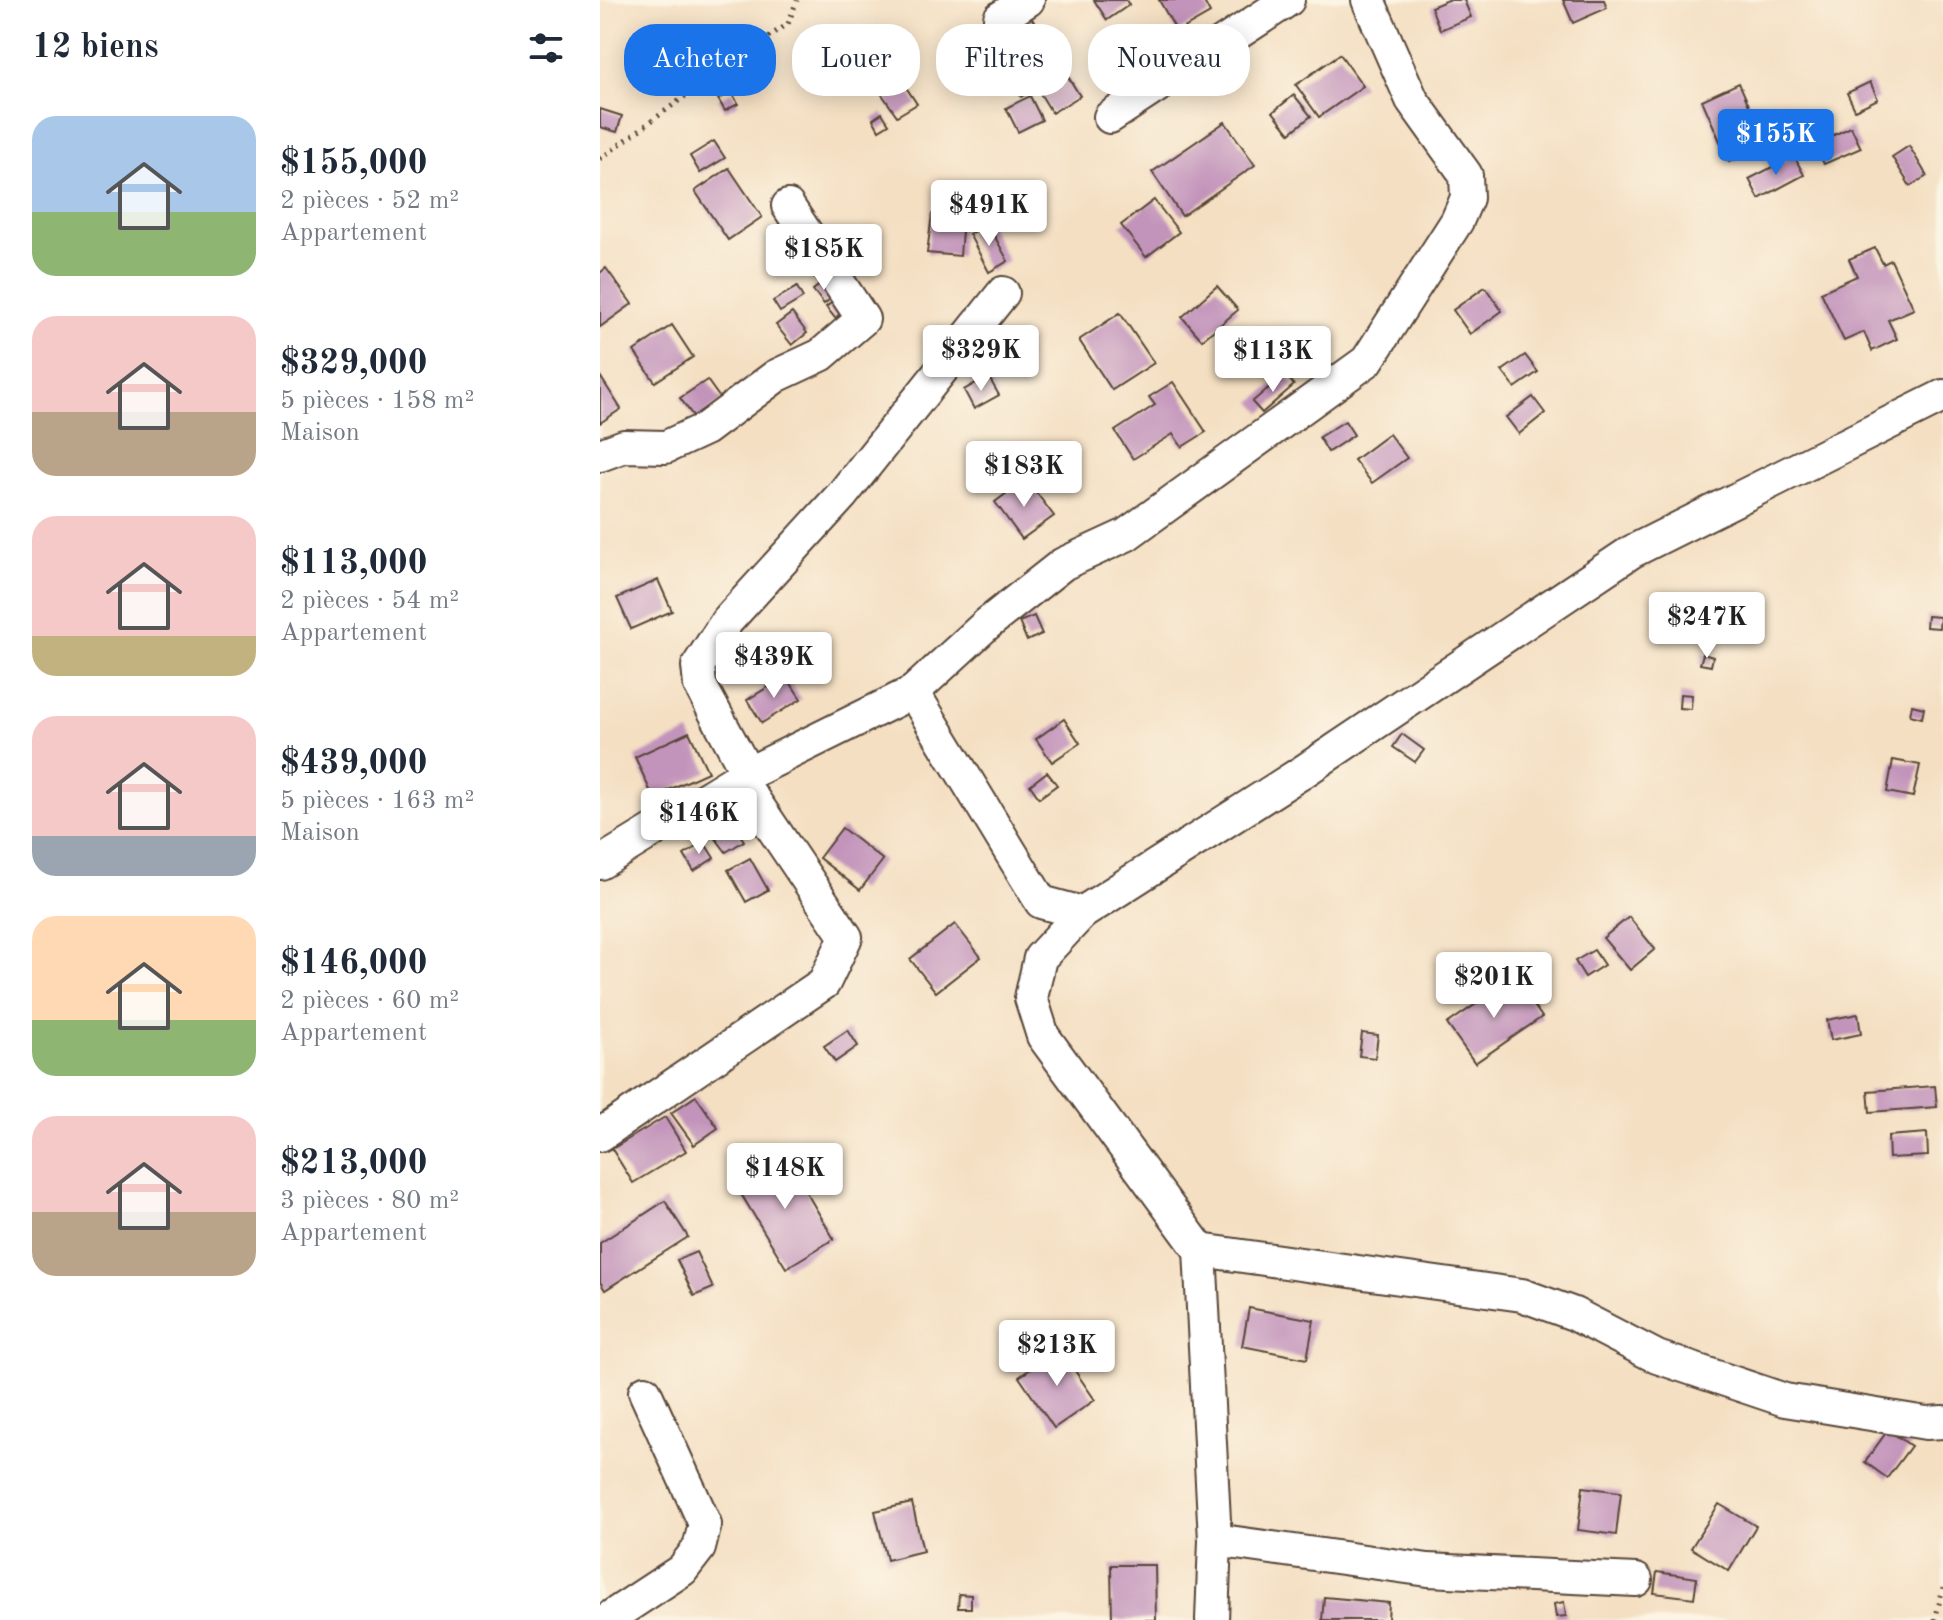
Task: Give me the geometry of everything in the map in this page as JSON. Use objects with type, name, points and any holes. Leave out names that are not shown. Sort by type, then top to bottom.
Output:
[{"type":"street","points":[[1000,18],[1028,0]]},
{"type":"street","points":[[1110,117],[1288,0]]},
{"type":"street","points":[[600,863],[743,776],[913,692],[987,624],[1063,564],[1126,535],[1367,361],[1457,221],[1467,198],[1466,175],[1412,100],[1368,0]]},
{"type":"street","points":[[600,455],[624,446],[666,447],[705,429],[776,376],[821,355],[863,319],[788,206]]},
{"type":"street","points":[[600,1135],[824,983],[846,937],[743,776],[700,685],[698,666],[727,621],[842,495],[1003,293]]},
{"type":"street","points":[[1212,1620],[1215,1540],[1200,1250],[1043,1036],[1031,998],[1040,958],[1082,913],[1301,773],[1631,552],[1943,396]]},
{"type":"street","points":[[913,692],[1041,902],[1082,913]]},
{"type":"street","points":[[1200,1250],[1522,1295],[1574,1314],[1657,1357],[1785,1400],[1926,1423],[1943,1422]]},
{"type":"street","points":[[606,1620],[682,1570],[699,1548],[705,1524],[645,1392]]},
{"type":"street","points":[[1215,1540],[1428,1570],[1636,1580]]},
{"type":"path","points":[[600,159],[788,24],[797,0]]},
{"type":"path","points":[[1935,1620],[1943,1588]]},
{"type":"building","points":[[1094,0],[1126,0],[1129,5],[1107,20]]},
{"type":"building","points":[[1159,0],[1203,0],[1210,13],[1191,24],[1172,24]]},
{"type":"building","points":[[1448,0],[1464,0],[1471,17],[1440,30],[1431,7]]},
{"type":"building","points":[[1563,0],[1604,0],[1607,8],[1573,23]]},
{"type":"building","points":[[1026,9],[1035,24],[1002,24]]},
{"type":"building","points":[[1340,54],[1363,86],[1319,117],[1296,85]]},
{"type":"building","points":[[1870,82],[1878,99],[1855,110],[1847,93]]},
{"type":"building","points":[[1072,83],[1080,96],[1052,113],[1042,96],[1072,96]]},
{"type":"building","points":[[1739,83],[1767,146],[1729,162],[1702,100]]},
{"type":"building","points":[[1294,95],[1311,116],[1290,133],[1273,112]]},
{"type":"building","points":[[734,96],[738,104],[725,111],[718,99]]},
{"type":"building","points":[[883,96],[912,96],[917,104],[897,116]]},
{"type":"building","points":[[1030,96],[1042,120],[1018,132],[1006,108]]},
{"type":"building","points":[[600,109],[622,116],[617,132],[600,127]]},
{"type":"building","points":[[882,113],[889,124],[879,130],[873,119]]},
{"type":"building","points":[[1225,122],[1255,165],[1182,216],[1152,172]]},
{"type":"building","points":[[1851,127],[1861,148],[1824,164],[1814,144]]},
{"type":"building","points":[[714,141],[725,158],[700,173],[690,156]]},
{"type":"building","points":[[1909,146],[1927,176],[1910,186],[1892,157]]},
{"type":"building","points":[[1794,156],[1804,175],[1759,199],[1749,179]]},
{"type":"building","points":[[729,168],[762,217],[728,240],[695,191]]},
{"type":"building","points":[[1154,200],[1179,232],[1146,257],[1121,225]]},
{"type":"building","points":[[932,214],[963,218],[960,256],[927,253]]},
{"type":"building","points":[[988,224],[1008,261],[989,272],[969,234]]},
{"type":"building","points":[[1875,248],[1883,264],[1891,260],[1914,309],[1888,320],[1897,339],[1872,351],[1864,332],[1844,341],[1821,292],[1857,276],[1849,259]]},
{"type":"building","points":[[606,268],[632,304],[600,327],[600,273]]},
{"type":"building","points":[[825,281],[835,295],[824,304],[813,290]]},
{"type":"building","points":[[1217,286],[1238,310],[1202,340],[1182,317]]},
{"type":"building","points":[[797,287],[803,298],[780,312],[773,301]]},
{"type":"building","points":[[1485,287],[1502,311],[1470,334],[1453,310]]},
{"type":"building","points":[[836,299],[845,310],[835,318],[826,307]]},
{"type":"building","points":[[792,313],[807,333],[792,345],[776,325]]},
{"type":"building","points":[[1120,313],[1154,363],[1112,390],[1079,340]]},
{"type":"building","points":[[672,325],[693,357],[655,382],[634,351]]},
{"type":"building","points":[[1025,349],[1030,358],[1006,371],[1001,360]]},
{"type":"building","points":[[1525,355],[1538,372],[1515,388],[1502,371]]},
{"type":"building","points":[[1285,374],[1294,385],[1262,413],[1252,402]]},
{"type":"building","points":[[600,376],[621,409],[600,423]]},
{"type":"building","points":[[988,376],[999,395],[974,409],[964,390]]},
{"type":"building","points":[[707,380],[722,401],[696,420],[680,398]]},
{"type":"building","points":[[1173,382],[1206,432],[1182,447],[1173,434],[1133,459],[1115,431],[1155,405],[1149,397]]},
{"type":"building","points":[[1533,397],[1545,413],[1519,434],[1506,417]]},
{"type":"building","points":[[1345,421],[1354,435],[1328,452],[1319,437]]},
{"type":"building","points":[[1389,434],[1407,458],[1372,483],[1354,460]]},
{"type":"building","points":[[1026,479],[1054,516],[1022,539],[995,502]]},
{"type":"building","points":[[658,580],[672,611],[631,629],[617,598]]},
{"type":"building","points":[[1034,616],[1042,634],[1027,641],[1019,622]]},
{"type":"building","points":[[1927,616],[1940,617],[1939,628],[1926,627]]},
{"type":"building","points":[[1703,654],[1713,657],[1711,666],[1700,664]]},
{"type":"building","points":[[786,676],[801,699],[762,723],[747,700]]},
{"type":"building","points":[[1680,694],[1692,695],[1691,709],[1679,708]]},
{"type":"building","points":[[1912,705],[1924,708],[1922,718],[1910,715]]},
{"type":"building","points":[[1064,719],[1080,743],[1052,762],[1036,739]]},
{"type":"building","points":[[689,732],[708,772],[653,797],[635,757]]},
{"type":"building","points":[[1402,734],[1424,750],[1415,762],[1393,747]]},
{"type":"building","points":[[1893,760],[1920,765],[1913,797],[1887,792]]},
{"type":"building","points":[[1047,772],[1057,785],[1039,798],[1030,785]]},
{"type":"building","points":[[733,824],[744,841],[726,852],[714,836]]},
{"type":"building","points":[[842,828],[883,860],[860,890],[819,858]]},
{"type":"building","points":[[704,842],[714,858],[694,871],[684,855]]},
{"type":"building","points":[[750,858],[768,890],[746,902],[728,870]]},
{"type":"building","points":[[1629,917],[1655,949],[1630,970],[1603,938]]},
{"type":"building","points":[[955,924],[981,957],[936,992],[910,959]]},
{"type":"building","points":[[1594,950],[1604,965],[1585,977],[1575,961]]},
{"type":"building","points":[[1514,978],[1542,1017],[1475,1063],[1447,1024]]},
{"type":"building","points":[[1858,1014],[1861,1034],[1831,1040],[1827,1020]]},
{"type":"building","points":[[848,1030],[858,1046],[835,1062],[824,1046]]},
{"type":"building","points":[[1362,1033],[1378,1035],[1375,1058],[1359,1056]]},
{"type":"building","points":[[1935,1086],[1937,1107],[1870,1112],[1868,1091]]},
{"type":"building","points":[[696,1096],[718,1128],[694,1145],[671,1113]]},
{"type":"building","points":[[665,1117],[686,1151],[633,1183],[612,1149]]},
{"type":"building","points":[[1927,1133],[1928,1156],[1889,1158],[1888,1136]]},
{"type":"building","points":[[784,1155],[834,1239],[786,1268],[735,1184]]},
{"type":"building","points":[[665,1201],[688,1237],[605,1290],[600,1282],[600,1243]]},
{"type":"building","points":[[696,1252],[713,1288],[694,1296],[677,1260]]},
{"type":"building","points":[[1249,1308],[1314,1320],[1307,1359],[1242,1346]]},
{"type":"building","points":[[1060,1349],[1095,1400],[1054,1428],[1019,1377]]},
{"type":"building","points":[[1888,1430],[1911,1446],[1887,1478],[1865,1462]]},
{"type":"building","points":[[1583,1487],[1621,1492],[1616,1535],[1578,1530]]},
{"type":"building","points":[[912,1503],[923,1551],[887,1560],[875,1511]]},
{"type":"building","points":[[1719,1504],[1756,1526],[1729,1571],[1691,1548]]},
{"type":"building","points":[[1111,1565],[1155,1565],[1156,1620],[1112,1620]]},
{"type":"building","points":[[1657,1572],[1697,1578],[1694,1598],[1654,1593]]},
{"type":"building","points":[[959,1594],[971,1595],[971,1608],[958,1608]]},
{"type":"building","points":[[1324,1597],[1389,1603],[1388,1620],[1322,1620]]},
{"type":"building","points":[[1564,1602],[1566,1616],[1556,1617],[1554,1604]]}]
